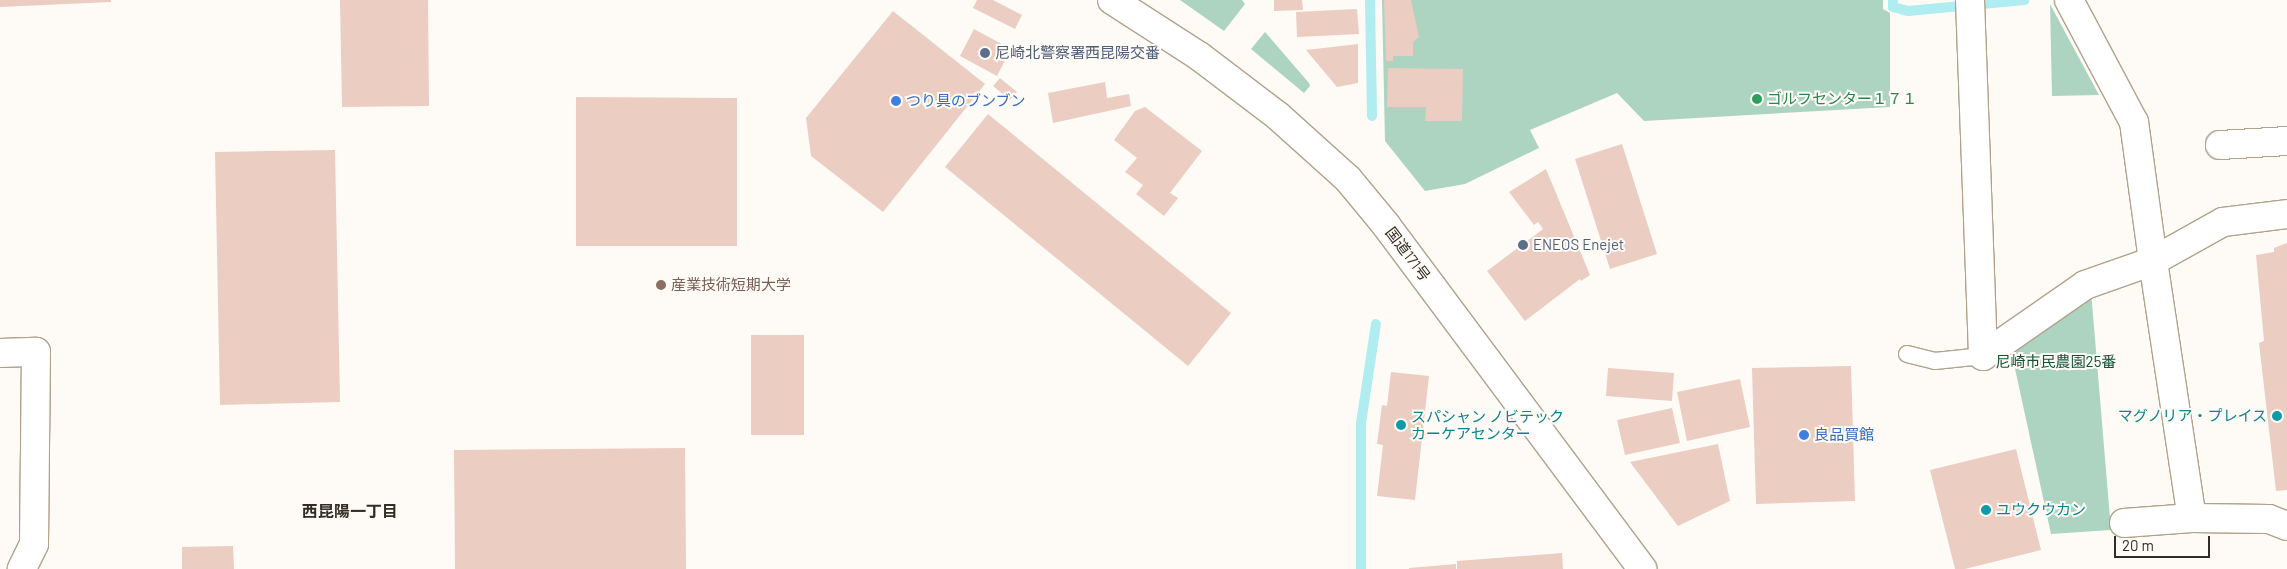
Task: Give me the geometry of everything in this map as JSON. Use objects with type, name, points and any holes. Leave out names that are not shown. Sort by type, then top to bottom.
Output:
[{"type":"main road","name":"国道171号","points":[[1112,0],[1199,56],[1278,116],[1348,179],[1386,225],[1642,569]]},
{"type":"main road","points":[[1970,0],[1983,356]]},
{"type":"main road","points":[[2069,0],[2134,122],[2192,518]]},
{"type":"main road","points":[[2220,145],[2287,141]]},
{"type":"main road","points":[[1983,356],[2085,285],[2153,261],[2223,222],[2287,214]]},
{"type":"main road","points":[[0,353],[36,352],[34,544],[22,569]]},
{"type":"main road","points":[[1601,514],[1632,569]]},
{"type":"main road","points":[[1601,514],[1659,569]]},
{"type":"main road","points":[[2124,523],[2192,518],[2269,519],[2287,526]]},
{"type":"lane","points":[[1907,354],[1935,361],[1983,356]]},
{"type":"green space","points":[[1180,0],[1242,0],[1245,4],[1224,31]]},
{"type":"green space","name":"ゴルフセンター１７１","points":[[1382,0],[1883,0],[1883,9],[1890,13],[1890,107],[1644,121],[1617,93],[1530,130],[1539,148],[1465,184],[1425,191],[1385,141]]},
{"type":"green space","points":[[2050,4],[2099,95],[2052,96]]},
{"type":"green space","points":[[1265,32],[1309,83],[1310,86],[1304,93],[1251,49]]},
{"type":"green space","name":"尼崎市民農園25番","points":[[2091,291],[2111,530],[2051,534],[2009,341]]},
{"type":"building","points":[[0,0],[111,0],[111,2],[0,7]]},
{"type":"building","points":[[340,0],[428,0],[429,106],[342,107]]},
{"type":"building","points":[[977,0],[993,0],[1022,15],[1015,29],[973,8]]},
{"type":"building","points":[[1274,0],[1302,0],[1303,10],[1274,11]]},
{"type":"building","points":[[1384,0],[1411,0],[1419,37],[1413,42],[1413,56],[1393,56],[1393,61],[1386,61]]},
{"type":"building","points":[[1357,9],[1359,34],[1297,37],[1296,12]]},
{"type":"building","name":"つり具のブンブン","points":[[893,11],[985,84],[883,212],[811,156],[806,118]]},
{"type":"building","name":"尼崎北警察署西昆陽交番","points":[[974,29],[1011,49],[997,76],[960,56]]},
{"type":"building","points":[[1358,44],[1358,83],[1337,87],[1306,50]]},
{"type":"building","points":[[1388,68],[1463,69],[1462,121],[1425,121],[1426,107],[1387,107]]},
{"type":"building","points":[[1000,78],[1017,92],[1010,100],[993,86]]},
{"type":"building","points":[[1105,82],[1107,98],[1129,94],[1131,106],[1053,123],[1048,93]]},
{"type":"building","points":[[576,97],[737,98],[737,246],[576,246]]},
{"type":"building","points":[[1145,107],[1202,151],[1170,193],[1178,198],[1164,216],[1136,194],[1143,185],[1125,172],[1137,158],[1114,140],[1135,111]]},
{"type":"building","points":[[988,114],[1231,313],[1188,366],[945,167]]},
{"type":"building","points":[[1622,144],[1657,254],[1610,269],[1575,159]]},
{"type":"building","points":[[335,150],[340,402],[220,405],[215,152]]},
{"type":"building","points":[[1546,169],[1590,275],[1581,281],[1580,279],[1525,321],[1487,271],[1543,229],[1538,222],[1534,225],[1509,192]]},
{"type":"building","name":"マグノリア・プレイス","points":[[2287,243],[2287,490],[2276,491],[2259,343],[2264,341],[2256,255],[2274,252],[2274,248]]},
{"type":"building","points":[[751,335],[804,335],[804,435],[751,435]]},
{"type":"building","name":"良品買館","points":[[1851,366],[1855,501],[1756,504],[1752,368]]},
{"type":"building","points":[[1608,368],[1674,373],[1672,401],[1606,396]]},
{"type":"building","name":"スパシャン ノビテック カーケアセンター","points":[[1391,372],[1429,376],[1415,500],[1377,496],[1383,445],[1377,444],[1382,405],[1387,406]]},
{"type":"building","points":[[1740,379],[1750,427],[1687,441],[1677,392]]},
{"type":"building","points":[[1672,408],[1680,443],[1625,455],[1617,420]]},
{"type":"building","points":[[1718,444],[1730,501],[1678,526],[1630,462]]},
{"type":"building","points":[[685,448],[686,569],[455,569],[454,450]]},
{"type":"building","name":"ユウクウカン","points":[[2016,449],[2041,550],[1965,569],[1955,569],[1930,470]]},
{"type":"building","points":[[233,546],[234,569],[182,569],[182,547]]},
{"type":"building","points":[[1562,553],[1563,569],[1457,569],[1457,561]]},
{"type":"building","points":[[1456,564],[1456,569],[1409,569],[1409,568]]},
{"type":"waterway","points":[[1370,0],[1372,116]]},
{"type":"waterway","points":[[1893,0],[1893,7],[1908,11],[2024,0]]},
{"type":"waterway","points":[[1361,569],[1361,423],[1376,324]]},
{"type":"place","name":"尼崎北警察署西昆陽交番","points":[[985,53]]},
{"type":"place","name":"ゴルフセンター１７１","points":[[1757,99]]},
{"type":"place","name":"つり具のブンブン","points":[[896,101]]},
{"type":"place","name":"ENEOS Enejet","points":[[1523,245]]},
{"type":"place","name":"産業技術短期大学","points":[[661,285]]},
{"type":"place","name":"マグノリア・プレイス","points":[[2277,416]]},
{"type":"place","name":"スパシャン ノビテック カーケアセンター","points":[[1401,425]]},
{"type":"place","name":"良品買館","points":[[1804,435]]},
{"type":"place","name":"ユウクウカン","points":[[1986,510]]},
{"type":"district","name":"西昆陽一丁目","points":[[350,511]]}]
